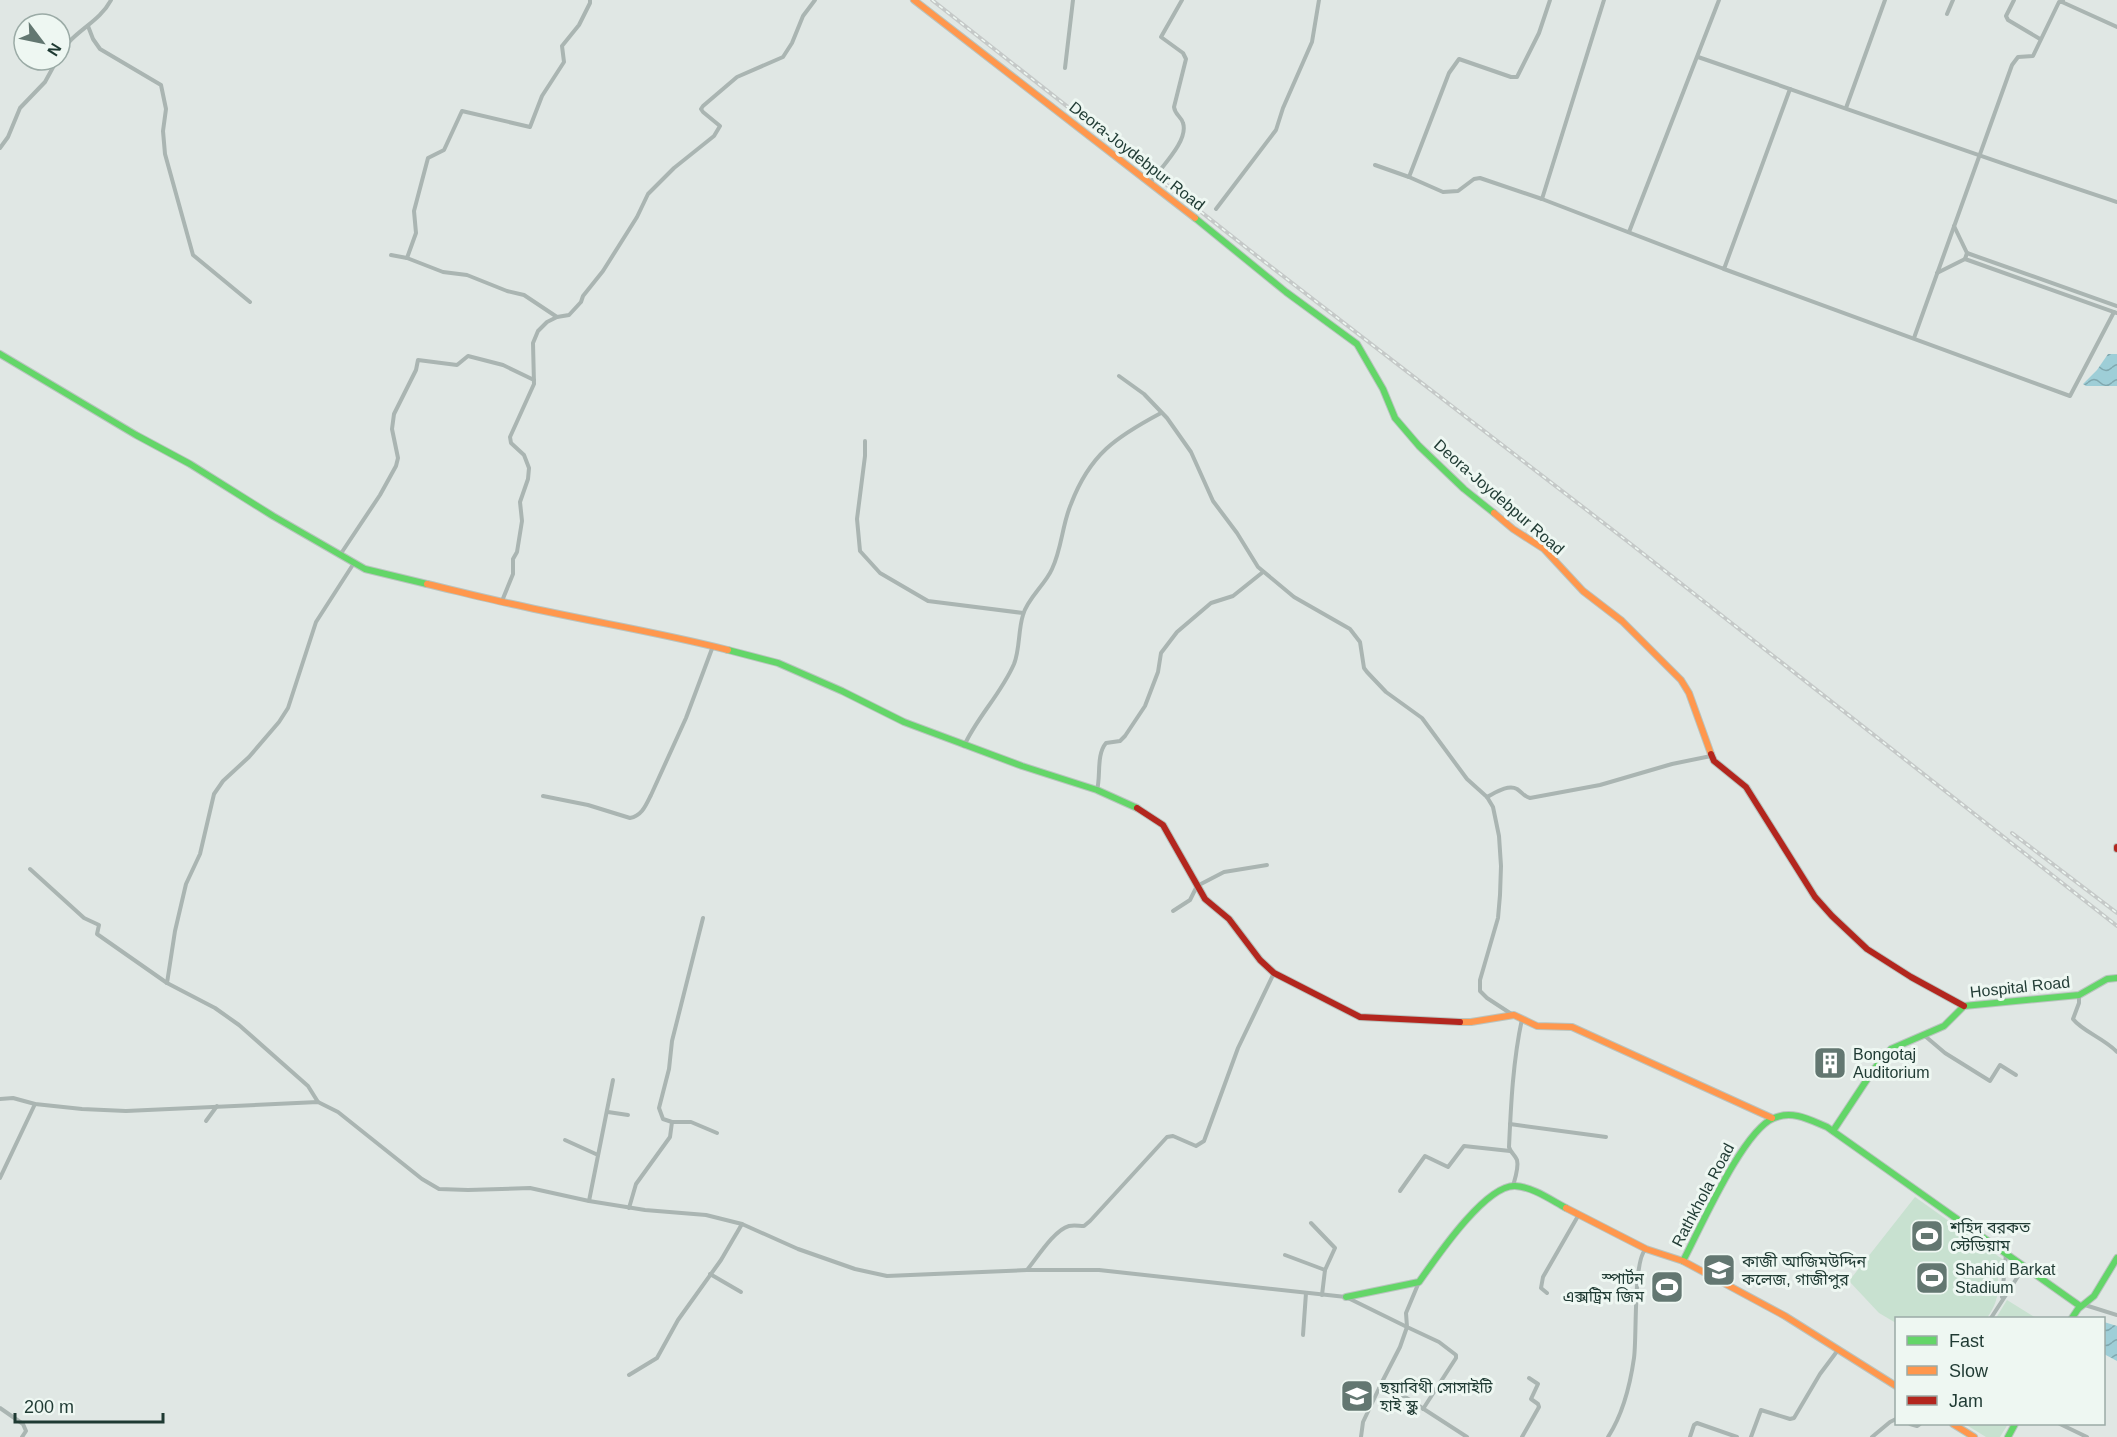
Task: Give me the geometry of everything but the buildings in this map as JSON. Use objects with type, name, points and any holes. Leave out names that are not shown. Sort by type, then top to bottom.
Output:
[{"type":"street","points":[[72,38],[97,20],[111,0]]},
{"type":"street","points":[[407,258],[416,230],[414,211],[428,158],[444,150],[462,111],[530,128],[542,96],[564,62],[562,46],[579,25],[590,0]]},
{"type":"street","points":[[502,601],[513,574],[513,559],[517,552],[522,521],[520,502],[528,479],[529,468],[524,454],[511,442],[510,437],[534,384],[533,344],[538,331],[547,322],[569,315],[581,302],[632,226],[648,194],[674,168],[714,136],[720,126],[702,112],[703,106],[737,77],[783,57],[792,43],[803,16],[815,0]]},
{"type":"street","name":"Deora-Joydebpur Road","points":[[914,0],[1151,182],[1286,292],[1357,344],[1383,389],[1395,418],[1414,441],[1469,493],[1514,529],[1544,549],[1583,591],[1622,621],[1681,680],[1689,693],[1711,756]]},
{"type":"street","points":[[1065,68],[1073,0]]},
{"type":"street","points":[[1151,182],[1176,148],[1184,132],[1184,124],[1175,112],[1174,106],[1186,59],[1183,53],[1161,37],[1182,0]]},
{"type":"street","points":[[1216,209],[1276,130],[1283,108],[1312,42],[1318,0]]},
{"type":"street","points":[[1409,177],[1449,73],[1459,59],[1517,77],[1539,33],[1550,0]]},
{"type":"street","points":[[1542,199],[1604,0]]},
{"type":"street","points":[[1629,232],[1719,0]]},
{"type":"street","points":[[1846,108],[1885,0]]},
{"type":"street","points":[[1947,14],[1953,0]]},
{"type":"street","points":[[2014,0],[2006,16],[2008,20],[2040,39]]},
{"type":"street","points":[[1914,338],[2012,65],[2018,57],[2033,56],[2060,1],[2117,27]]},
{"type":"street","points":[[88,26],[100,49],[161,85],[165,109],[163,131],[165,154],[193,255],[250,302]]},
{"type":"street","points":[[1698,57],[1978,156],[2117,202]]},
{"type":"street","points":[[0,148],[8,137],[20,108],[45,82],[50,72]]},
{"type":"street","points":[[1724,269],[1790,89]]},
{"type":"street","points":[[1375,165],[1443,192],[1458,191],[1474,179],[1480,178],[2070,396],[2115,312],[1965,259]]},
{"type":"street","points":[[1936,274],[1965,259],[1967,253],[1954,226]]},
{"type":"street","points":[[1967,253],[2117,306]]},
{"type":"street","points":[[391,255],[407,258],[443,272],[467,275],[507,291],[524,295],[557,317]]},
{"type":"street","points":[[0,354],[365,569],[502,601],[629,626],[777,663],[815,678],[904,722],[964,746],[1097,790],[1143,812],[1163,825],[1205,899],[1229,919],[1260,960],[1274,973],[1360,1017],[1471,1022],[1514,1016]]},
{"type":"street","points":[[340,555],[380,495],[396,466],[398,458],[392,429],[394,414],[416,370],[418,360],[457,365],[468,356],[503,365],[534,380]]},
{"type":"street","points":[[1119,376],[1144,394],[1191,452],[1213,501],[1263,572],[1299,601],[1350,628],[1360,642],[1364,668],[1367,672],[1386,692],[1422,718],[1467,779],[1487,797],[1492,807],[1499,836],[1502,866],[1498,918],[1480,980],[1480,991],[1487,998],[1514,1016],[1537,1026],[1572,1027],[1772,1118],[1797,1115],[1819,1123],[2024,1267],[2083,1305],[2117,1315]]},
{"type":"street","points":[[964,746],[972,728],[996,699],[1014,663],[1023,613],[1052,570],[1070,505],[1096,457],[1128,431],[1161,413]]},
{"type":"street","points":[[864,441],[866,456],[857,519],[860,551],[880,573],[928,600],[1023,613]]},
{"type":"street","points":[[167,983],[175,931],[186,884],[200,854],[214,794],[222,781],[249,757],[288,708],[316,622],[354,563]]},
{"type":"street","points":[[1097,790],[1100,778],[1100,750],[1106,744],[1120,741],[1145,706],[1158,672],[1161,653],[1177,632],[1210,603],[1233,596],[1263,572]]},
{"type":"street","points":[[543,796],[588,805],[630,818],[636,817],[645,807],[651,795],[681,729],[714,646]]},
{"type":"street","points":[[1487,797],[1511,788],[1526,798],[1530,798],[1600,785],[1672,764],[1711,756],[1721,769],[1738,779],[1746,787],[1815,897],[1841,925],[1867,949],[1964,1006]]},
{"type":"street","points":[[1173,911],[1190,900],[1197,886],[1224,872],[1267,865]]},
{"type":"street","points":[[30,869],[84,918],[99,925],[97,934],[167,983],[214,1008],[239,1025],[308,1086],[318,1102]]},
{"type":"street","points":[[703,918],[672,1041],[669,1069],[659,1108],[663,1119],[672,1122],[691,1122],[717,1132]]},
{"type":"street","points":[[1028,1270],[1049,1242],[1065,1228],[1084,1226],[1090,1221],[1167,1137],[1173,1136],[1196,1146],[1204,1140],[1238,1048],[1274,973]]},
{"type":"street","name":"Hospital Road","points":[[1833,1131],[1881,1059],[1891,1049],[1944,1026],[1964,1006],[2079,995],[2111,977],[2117,978]]},
{"type":"street","points":[[2079,995],[2079,1003],[2073,1019],[2075,1022],[2117,1052]]},
{"type":"street","points":[[1513,1186],[1517,1159],[1510,1151],[1510,1124],[1515,1050],[1522,1018]]},
{"type":"street","points":[[1925,1036],[1945,1053],[1990,1081],[1999,1065],[2002,1064],[2016,1074]]},
{"type":"street","points":[[589,1201],[613,1080]]},
{"type":"street","points":[[0,1099],[13,1098],[35,1104],[126,1111],[318,1102],[339,1112],[422,1179],[439,1189],[530,1188],[629,1208],[706,1215],[742,1224],[798,1249],[855,1269],[887,1276],[1028,1270],[1099,1270],[1346,1297],[1419,1282]]},
{"type":"street","points":[[0,1178],[35,1104]]},
{"type":"street","points":[[206,1121],[217,1106]]},
{"type":"street","points":[[608,1112],[628,1115]]},
{"type":"street","name":"Rathkhola Road","points":[[1683,1261],[1737,1157],[1753,1134],[1772,1118]]},
{"type":"street","points":[[629,1208],[636,1184],[670,1137],[672,1122]]},
{"type":"street","points":[[1510,1124],[1606,1137]]},
{"type":"street","points":[[565,1140],[598,1155]]},
{"type":"street","points":[[1400,1191],[1425,1156],[1448,1167],[1464,1146],[1510,1151]]},
{"type":"street","points":[[1361,1437],[1363,1422],[1400,1347],[1407,1327],[1406,1313],[1419,1282],[1443,1248],[1491,1195],[1503,1188],[1513,1186],[1527,1188],[1646,1249],[1683,1261],[1785,1316],[1895,1385]]},
{"type":"street","points":[[1547,1293],[1541,1288],[1543,1277],[1578,1216]]},
{"type":"street","points":[[1311,1223],[1335,1248],[1325,1270],[1322,1295]]},
{"type":"street","points":[[629,1375],[657,1358],[678,1320],[742,1224]]},
{"type":"street","points":[[1608,1437],[1619,1416],[1631,1376],[1635,1355],[1638,1268],[1641,1253],[1646,1249]]},
{"type":"street","points":[[2001,1301],[2006,1254]]},
{"type":"street","points":[[1285,1255],[1325,1270]]},
{"type":"street","points":[[2073,1317],[2094,1296],[2117,1258]]},
{"type":"street","points":[[1992,1317],[2024,1267]]},
{"type":"street","points":[[710,1274],[741,1292]]},
{"type":"street","points":[[1303,1335],[1306,1293]]},
{"type":"street","points":[[1346,1297],[1439,1342],[1456,1355],[1423,1409]]},
{"type":"street","points":[[1751,1437],[1761,1410],[1790,1419],[1794,1418],[1820,1374],[1839,1349]]},
{"type":"street","points":[[1522,1437],[1539,1407],[1531,1399],[1538,1384],[1529,1378]]},
{"type":"street","points":[[1382,1382],[1467,1437]]},
{"type":"street","points":[[0,1408],[23,1425],[26,1431],[22,1437]]},
{"type":"street","points":[[1872,1437],[1895,1420]]},
{"type":"street","points":[[1690,1437],[1697,1423],[1737,1437]]},
{"type":"street","points":[[1955,1425],[1974,1437]]},
{"type":"street","points":[[2062,1425],[2087,1437]]},
{"type":"green space","name":"শহিদ বরকত স্টেডিয়াম","points":[[1915,1197],[2005,1261],[1997,1271],[1997,1296],[1988,1317],[1895,1317],[1895,1322],[1879,1313],[1849,1281]]},
{"type":"green space","points":[[2007,1300],[2034,1317],[1997,1317]]},
{"type":"green space","points":[[1967,1425],[2007,1425],[2000,1437],[1986,1437]]},
{"type":"water","points":[[2108,354],[2117,354],[2117,386],[2086,386],[2083,384],[2097,370]]},
{"type":"water","points":[[2105,1322],[2117,1326],[2117,1361],[2105,1355]]},
{"type":"railway","points":[[932,0],[2117,926]]},
{"type":"railway","points":[[2012,833],[2117,913]]},
{"type":"traffic: fast","points":[[1195,218],[1286,292],[1357,344],[1383,389],[1395,418],[1419,446],[1464,489],[1494,513]]},
{"type":"traffic: fast","points":[[0,354],[365,569],[427,584]]},
{"type":"traffic: fast","points":[[728,650],[778,663],[904,722],[1022,766],[1097,790],[1137,808]]},
{"type":"traffic: fast","points":[[1833,1131],[1874,1069],[1891,1049],[1944,1026],[1964,1006],[2079,995],[2107,979],[2117,978]]},
{"type":"traffic: fast","points":[[1683,1261],[1723,1182],[1749,1141],[1762,1126],[1774,1118],[1795,1115],[1827,1127],[2080,1306]]},
{"type":"traffic: fast","points":[[1346,1297],[1419,1282],[1462,1225],[1490,1197],[1503,1189],[1522,1187],[1542,1194],[1566,1208]]},
{"type":"traffic: fast","points":[[2073,1317],[2078,1309],[2094,1296],[2117,1258]]},
{"type":"traffic: fast","points":[[2008,1437],[2014,1425]]},
{"type":"traffic: slow","points":[[914,0],[1195,218]]},
{"type":"traffic: slow","points":[[1494,513],[1513,529],[1544,549],[1583,591],[1622,621],[1681,680],[1689,693],[1711,754]]},
{"type":"traffic: slow","points":[[427,584],[728,650]]},
{"type":"traffic: slow","points":[[1460,1022],[1514,1015],[1537,1026],[1572,1027],[1772,1118]]},
{"type":"traffic: slow","points":[[1566,1208],[1646,1249],[1683,1261],[1785,1316],[1895,1385]]},
{"type":"traffic: slow","points":[[1955,1425],[1974,1437]]},
{"type":"traffic: jam","points":[[1711,754],[1714,761],[1746,787],[1815,897],[1832,916],[1867,949],[1911,977],[1964,1006]]},
{"type":"traffic: jam","points":[[1137,808],[1163,825],[1205,899],[1229,919],[1260,960],[1274,973],[1360,1017],[1460,1022]]},
{"type":"place","name":"Bongotaj Auditorium","points":[[1830,1063]]},
{"type":"place","name":"শহিদ বরকত স্টেডিয়াম","points":[[1927,1236]]},
{"type":"place","name":"কাজী আজিমউদ্দিন কলেজ, গাজীপুর","points":[[1719,1270]]},
{"type":"place","name":"Shahid Barkat Stadium","points":[[1932,1278]]},
{"type":"place","name":"স্পার্টন এক্সট্রিম জিম","points":[[1667,1287]]},
{"type":"place","name":"ছয়াবিথী সোসাইটি হাই স্কুল","points":[[1357,1396]]}]
